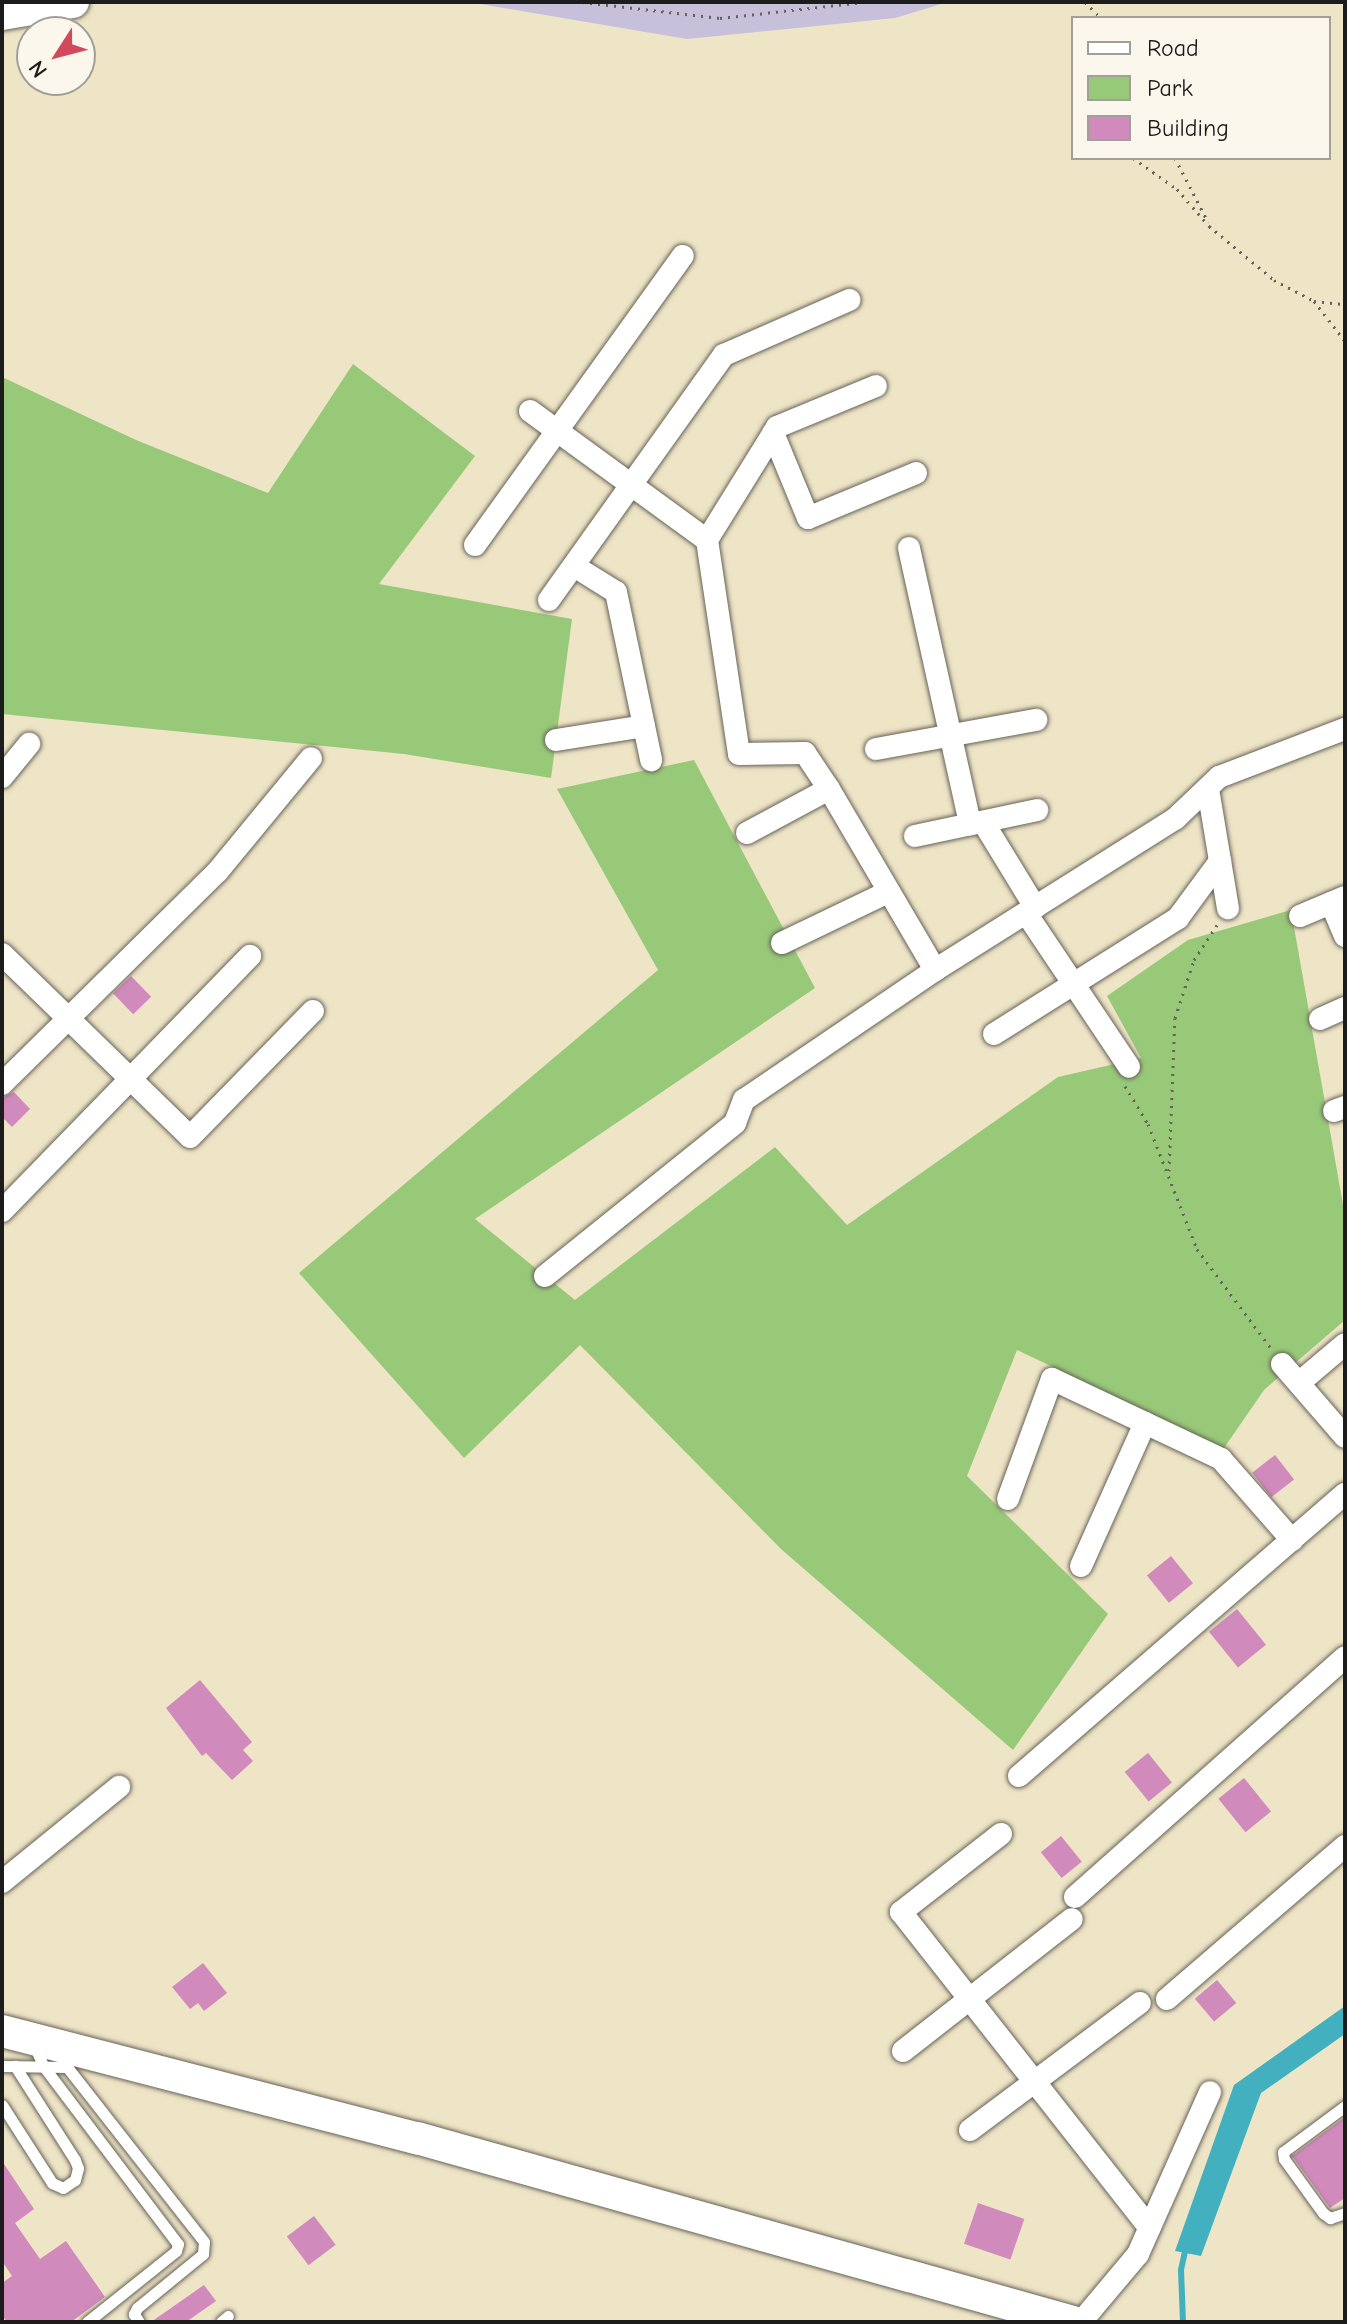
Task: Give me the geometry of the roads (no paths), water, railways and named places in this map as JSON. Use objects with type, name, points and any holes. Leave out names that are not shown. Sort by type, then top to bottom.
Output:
[{"type":"street","points":[[2,14],[73,2]]},
{"type":"street","points":[[475,545],[683,256]]},
{"type":"street","points":[[549,600],[724,355],[849,300]]},
{"type":"street","points":[[876,386],[777,427],[707,540],[739,754],[805,753],[935,970]]},
{"type":"street","points":[[530,411],[707,540]]},
{"type":"street","points":[[773,433],[808,518],[916,473]]},
{"type":"street","points":[[909,548],[951,736],[977,823],[1129,1067]]},
{"type":"street","points":[[574,566],[616,592],[651,760]]},
{"type":"street","points":[[876,749],[1036,720]]},
{"type":"street","points":[[556,740],[644,726]]},
{"type":"street","points":[[545,1276],[735,1123],[744,1100],[935,970],[1175,819],[1219,777],[1345,729]]},
{"type":"street","points":[[2,777],[29,744]]},
{"type":"street","points":[[2,1084],[218,871],[311,758]]},
{"type":"street","points":[[747,833],[829,789]]},
{"type":"street","points":[[1208,789],[1228,908]]},
{"type":"street","points":[[915,836],[1037,810]]},
{"type":"street","points":[[994,1034],[1178,918],[1220,861]]},
{"type":"street","points":[[782,943],[888,892]]},
{"type":"street","points":[[1300,916],[1338,900],[1345,936]]},
{"type":"street","points":[[2,954],[190,1137],[313,1011]]},
{"type":"street","points":[[2,1211],[250,956]]},
{"type":"street","points":[[1320,1019],[1345,1008]]},
{"type":"street","points":[[1299,1383],[1345,1344]]},
{"type":"street","points":[[1282,1364],[1345,1437]]},
{"type":"street","points":[[1008,1499],[1052,1379],[1221,1459],[1292,1540]]},
{"type":"street","points":[[1081,1566],[1145,1423]]},
{"type":"street","points":[[1019,1776],[1345,1494]]},
{"type":"street","points":[[1075,1897],[1345,1657]]},
{"type":"street","points":[[2,1882],[119,1787]]},
{"type":"street","points":[[1001,1834],[901,1912],[1150,2228]]},
{"type":"street","points":[[1167,1999],[1345,1846]]},
{"type":"street","points":[[903,2051],[1072,1919]]},
{"type":"street","points":[[970,2130],[1140,2003]]},
{"type":"street","points":[[40,2049],[417,2138],[1064,2320],[1138,2254],[1210,2092]]},
{"type":"lane","points":[[2,2066],[15,2066],[40,2049]]},
{"type":"lane","points":[[40,2049],[178,2244],[176,2251],[87,2322]]},
{"type":"lane","points":[[40,2049],[204,2242],[203,2254],[137,2308],[134,2314],[139,2322]]},
{"type":"lane","points":[[2,2105],[52,2183],[63,2188],[75,2180],[78,2168],[75,2160],[15,2066]]},
{"type":"lane","points":[[1345,2106],[1283,2152],[1284,2159],[1323,2213],[1330,2218],[1345,2213]]},
{"type":"water","points":[[1345,2006],[1345,2034],[1261,2093],[1201,2256],[1175,2251],[1234,2085]]},
{"type":"waterway","points":[[1183,2322],[1181,2270],[1186,2246]]}]
